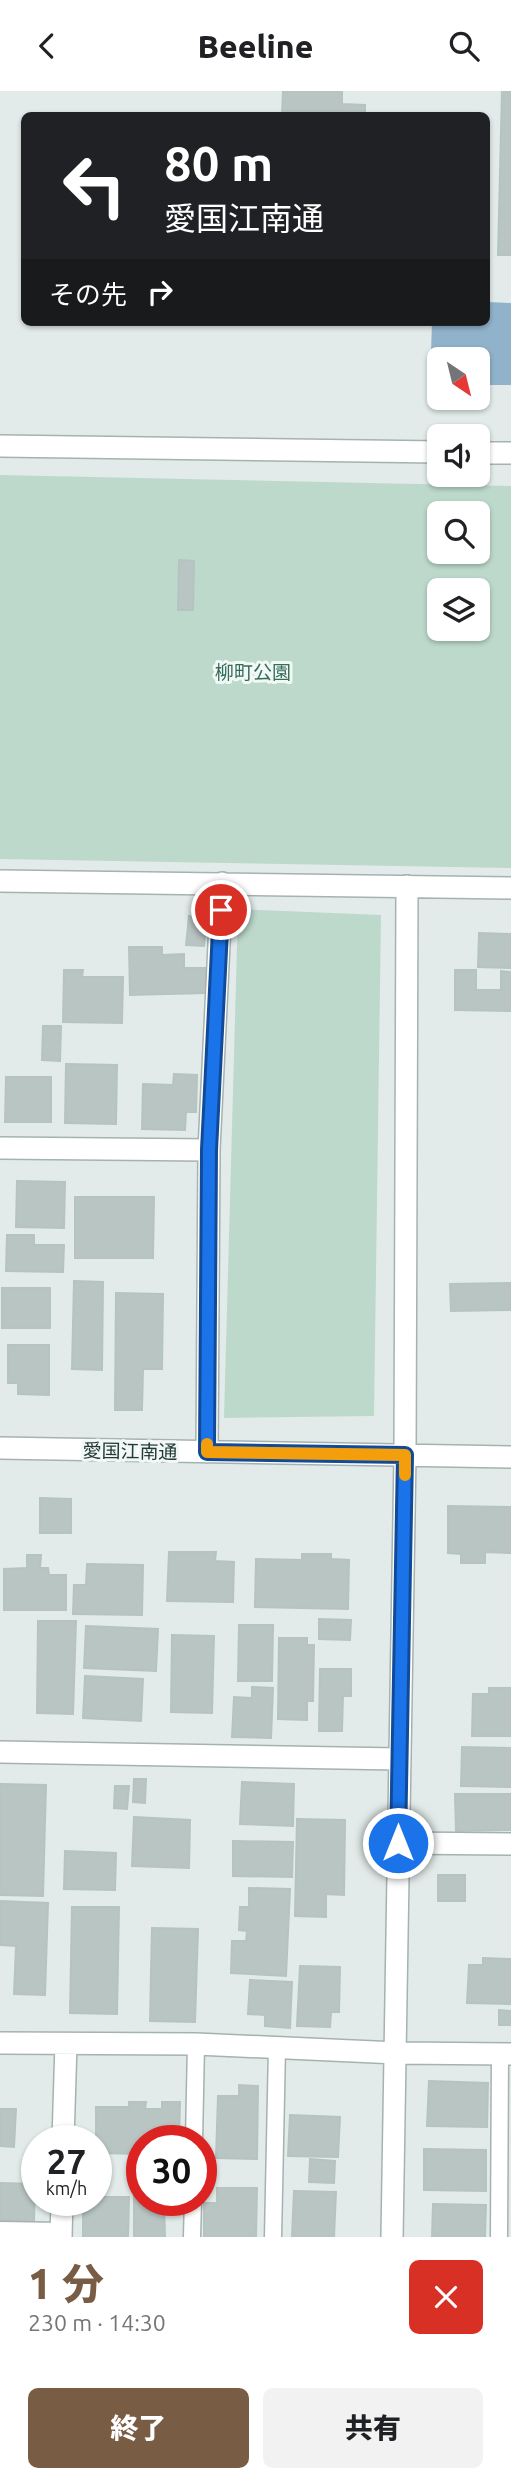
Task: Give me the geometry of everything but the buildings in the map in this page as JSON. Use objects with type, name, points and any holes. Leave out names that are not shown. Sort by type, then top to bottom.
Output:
[{"type":"street","points":[[0,446],[427,452]]},
{"type":"street","points":[[490,453],[511,453]]},
{"type":"street","points":[[0,881],[511,888]]},
{"type":"street","points":[[207,1452],[209,1150],[222,883]]},
{"type":"street","points":[[392,2237],[405,1455],[407,886]]},
{"type":"street","points":[[0,1148],[209,1150]]},
{"type":"street","name":"愛国江南通","points":[[0,1448],[511,1457]]},
{"type":"street","points":[[0,1752],[398,1759]]},
{"type":"street","points":[[398,1843],[511,1844]]},
{"type":"street","points":[[0,2043],[196,2044],[397,2053],[505,2054]]},
{"type":"street","points":[[63,2125],[66,2044]]},
{"type":"street","points":[[61,2234],[62,2216]]},
{"type":"lane","points":[[194,2125],[196,2044]]},
{"type":"lane","points":[[273,2237],[277,2047]]},
{"type":"lane","points":[[499,2237],[505,2054]]},
{"type":"lane","points":[[192,2237],[193,2216]]},
{"type":"lane","points":[[0,2230],[61,2234]]},
{"type":"green space","name":"柳町公園","points":[[0,475],[427,484],[427,487],[511,486],[511,868],[0,859]]},
{"type":"green space","points":[[238,909],[381,915],[374,1416],[224,1418]]},
{"type":"water","points":[[490,302],[511,303],[511,385],[490,385],[490,347],[431,347],[432,326],[490,326]]},
{"type":"slow traffic","points":[[207,1444],[207,1452],[405,1455],[405,1475]]},
{"type":"route","points":[[221,910],[209,1150],[207,1452],[405,1455],[398,1843]]}]
